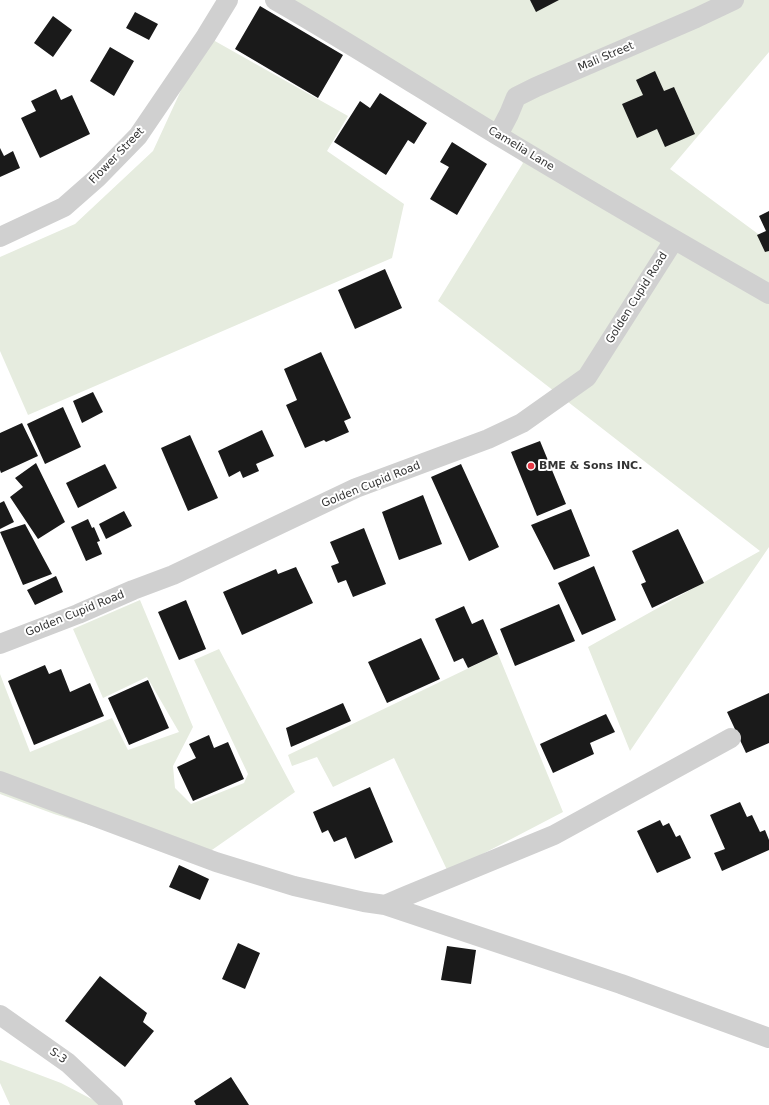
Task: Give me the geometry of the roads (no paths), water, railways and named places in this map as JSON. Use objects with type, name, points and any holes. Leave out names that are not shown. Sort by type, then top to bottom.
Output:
[{"type":"street","name":"Flower Street","points":[[0,237],[64,207],[97,178],[138,136],[206,36],[228,0]]},
{"type":"street","name":"Camelia Lane","points":[[275,0],[330,31],[498,135],[674,240],[769,294]]},
{"type":"street","name":"Mali Street","points":[[498,135],[516,97],[734,0]]},
{"type":"street","name":"Golden Cupid Road","points":[[0,644],[78,614],[132,590],[173,575],[356,488],[488,439],[522,423],[587,377],[674,240]]},
{"type":"street","points":[[385,905],[554,835],[731,738]]},
{"type":"street","points":[[0,781],[216,862],[294,886],[364,902],[385,905],[621,984],[769,1038]]},
{"type":"street","name":"S-3","points":[[0,1015],[68,1063],[112,1104]]},
{"type":"place","name":"BME & Sons INC.","points":[[531,466]]}]
